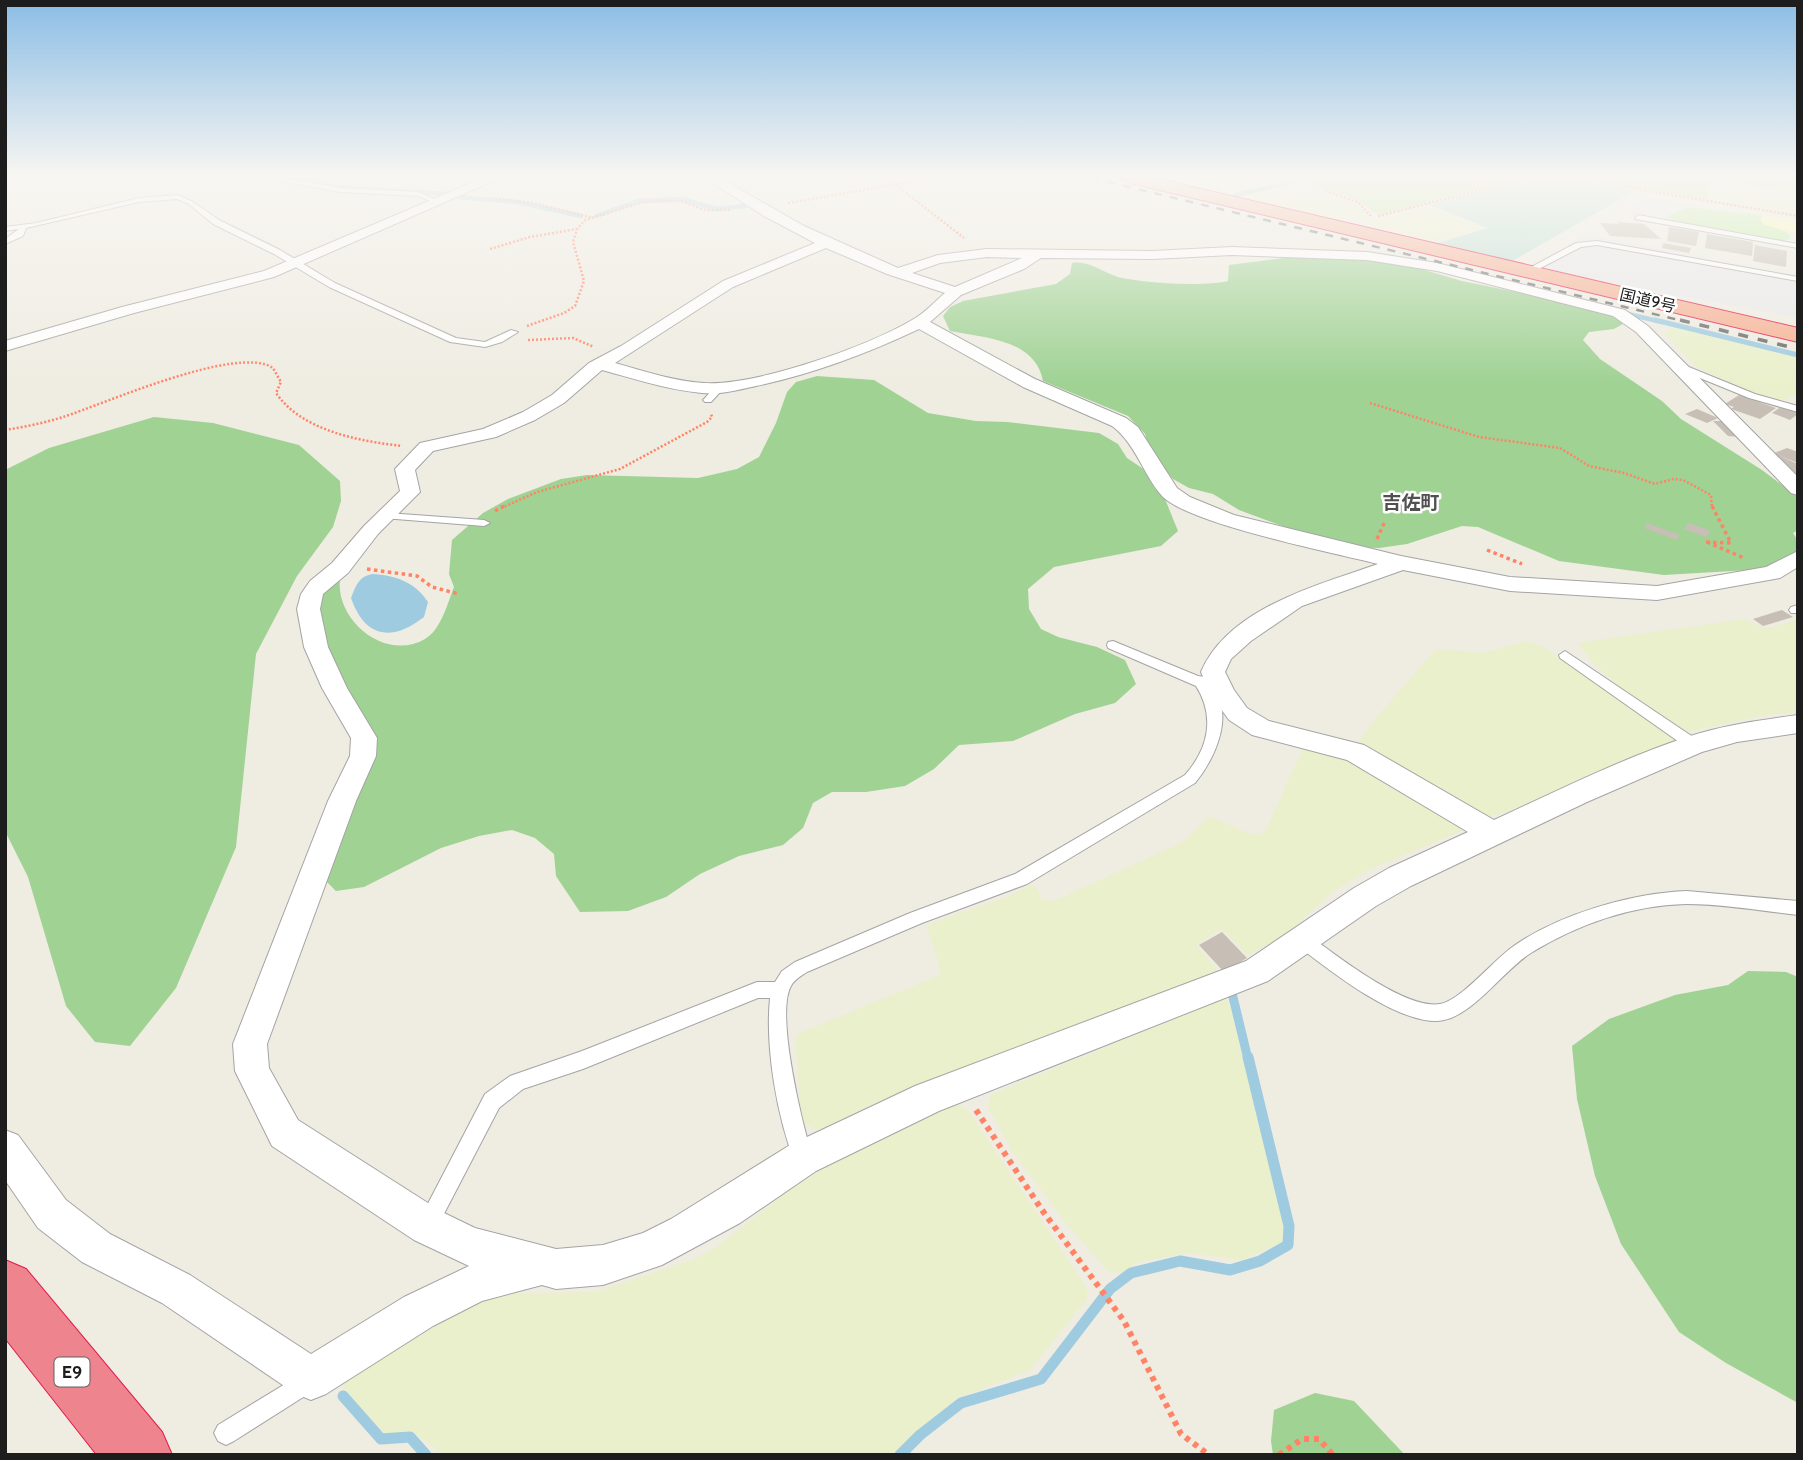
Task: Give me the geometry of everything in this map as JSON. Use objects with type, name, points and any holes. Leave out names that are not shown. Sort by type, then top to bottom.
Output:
[{"type":"highway","name":"国道9号","points":[[1417,246],[1798,335]]},
{"type":"highway","name":"E9","points":[[5,1290],[139,1455]]},
{"type":"street","points":[[5,346],[142,306],[244,282],[334,246]]},
{"type":"street","points":[[556,1269],[471,1247],[428,1226],[285,1133],[252,1071],[250,1044],[342,801],[363,756],[364,738],[313,640],[309,608],[312,594],[410,492],[405,469],[427,447],[489,433],[529,416],[558,399],[600,364],[627,351],[735,281],[819,246]]},
{"type":"street","points":[[834,246],[898,273],[956,292]]},
{"type":"street","points":[[898,273],[938,259],[987,253],[1141,255],[1256,251],[1396,258],[1613,311],[1642,329],[1798,489]]},
{"type":"street","points":[[600,364],[713,394],[812,368],[919,323],[956,292],[1019,266],[1039,253]]},
{"type":"street","points":[[919,323],[1029,383],[1119,422],[1131,431],[1170,492],[1183,501],[1227,519],[1401,563],[1510,584],[1657,593],[1772,573],[1798,558]]},
{"type":"street","points":[[1401,563],[1285,606],[1220,654],[1208,681],[1230,707],[1249,722],[1261,728],[1354,752],[1493,833]]},
{"type":"street","points":[[5,1148],[52,1214],[96,1248],[176,1289],[311,1379],[442,1299],[485,1278],[515,1270],[603,1265],[648,1251],[726,1209],[803,1158],[873,1123],[966,1083],[1257,971],[1365,897],[1400,877],[1493,833],[1695,745],[1737,733],[1798,724]]},
{"type":"lane","points":[[262,246],[352,295],[453,340],[482,345],[502,340],[514,332]]},
{"type":"lane","points":[[1526,272],[1577,246]]},
{"type":"lane","points":[[1614,246],[1798,279]]},
{"type":"lane","points":[[1676,365],[1752,396],[1798,409]]},
{"type":"lane","points":[[387,516],[482,523]]},
{"type":"lane","points":[[803,1158],[789,1111],[779,1034],[780,990],[788,977],[801,967],[916,918],[1021,879],[1190,779],[1200,767],[1216,720],[1208,681],[1113,645]]},
{"type":"lane","points":[[1565,654],[1695,745]]},
{"type":"lane","points":[[1304,941],[1336,967],[1364,984],[1411,1006],[1439,1013],[1448,1011],[1475,990],[1502,963],[1524,948],[1620,908],[1674,898],[1798,908]]},
{"type":"lane","points":[[428,1226],[492,1101],[508,1087],[757,990],[780,990]]},
{"type":"lane","points":[[226,1433],[311,1379]]},
{"type":"path","points":[[490,249],[500,246]]},
{"type":"path","points":[[514,332],[564,313],[575,306],[584,281],[574,246]]},
{"type":"path","points":[[976,246],[987,253]]},
{"type":"path","points":[[502,340],[578,339],[593,346],[600,364]]},
{"type":"path","points":[[5,430],[64,417],[169,379],[251,363],[271,366],[276,371],[281,382],[276,393],[299,417],[380,442],[427,447]]},
{"type":"path","points":[[482,523],[515,500],[552,485],[606,474],[662,448],[712,417],[713,394]]},
{"type":"path","points":[[1370,403],[1479,437],[1560,448],[1589,467],[1623,473],[1655,484],[1673,479],[1695,484],[1711,495],[1712,508],[1731,543],[1706,542]]},
{"type":"path","points":[[340,567],[395,571],[417,576],[432,587],[459,594]]},
{"type":"path","points":[[966,1083],[977,1112],[1042,1210],[1124,1321],[1181,1434],[1209,1455]]},
{"type":"path","points":[[1279,1455],[1302,1439],[1310,1438],[1319,1438],[1333,1455]]},
{"type":"green space","points":[[1300,256],[1394,261],[1462,281],[1595,308],[1615,315],[1623,324],[1614,329],[1589,332],[1583,340],[1600,359],[1662,401],[1681,419],[1762,470],[1798,497],[1798,530],[1793,533],[1798,541],[1798,554],[1767,569],[1664,575],[1559,561],[1478,527],[1462,526],[1407,544],[1379,548],[1349,547],[1239,510],[1213,494],[1189,488],[1173,479],[1150,452],[1145,434],[1128,416],[1043,381],[1030,356],[1007,343],[950,331],[943,316],[950,307],[963,301],[1056,284],[1070,274],[1072,263],[1090,265],[1129,279],[1204,284],[1228,281],[1229,265]]},
{"type":"green space","points":[[1674,327],[1798,356],[1797,393],[1781,402],[1756,394],[1696,367],[1666,335],[1665,331]]},
{"type":"green space","points":[[817,376],[874,380],[928,413],[976,421],[1099,433],[1118,444],[1127,458],[1148,472],[1165,499],[1178,531],[1161,546],[1054,567],[1028,589],[1029,609],[1041,629],[1058,637],[1097,647],[1125,660],[1136,684],[1115,703],[1075,714],[1013,741],[959,745],[934,769],[905,786],[866,792],[832,792],[813,803],[803,828],[783,845],[739,856],[700,874],[666,897],[628,911],[580,912],[556,876],[554,854],[535,838],[512,830],[479,836],[441,848],[364,887],[336,891],[322,877],[366,773],[318,637],[318,590],[340,579],[341,595],[354,623],[380,641],[410,645],[425,639],[440,623],[454,587],[449,574],[452,540],[483,513],[508,499],[561,479],[587,475],[698,478],[737,469],[759,457],[776,423],[787,392],[796,382]]},
{"type":"green space","points":[[154,417],[213,423],[299,445],[340,481],[341,501],[333,527],[297,576],[256,654],[236,847],[176,988],[130,1046],[95,1042],[66,1006],[28,877],[5,831],[5,470],[49,448]]},
{"type":"green space","points":[[1745,619],[1765,629],[1798,619],[1798,712],[1765,715],[1687,732],[1630,695],[1597,667],[1577,643]]},
{"type":"green space","points":[[1526,641],[1544,647],[1673,737],[1672,744],[1587,775],[1517,809],[1489,817],[1359,743],[1372,722],[1436,649],[1484,653]]},
{"type":"green space","points":[[1303,748],[1353,759],[1466,829],[1364,872],[1331,893],[1288,933],[1251,954],[1247,955],[1225,931],[1220,930],[1196,945],[1217,969],[1214,976],[969,1065],[873,1104],[824,1129],[818,1130],[804,1123],[801,1116],[795,1037],[799,1033],[938,976],[941,971],[927,927],[929,924],[1009,896],[1031,885],[1037,888],[1041,899],[1054,901],[1183,842],[1207,818],[1211,817],[1252,835],[1265,832]]},
{"type":"green space","points":[[1748,971],[1786,972],[1798,977],[1798,1403],[1726,1363],[1679,1332],[1621,1244],[1595,1176],[1577,1099],[1572,1046],[1609,1019],[1675,995],[1728,985]]},
{"type":"green space","points":[[1222,999],[1229,1001],[1285,1231],[1283,1242],[1242,1260],[1189,1253],[1138,1262],[1121,1273],[1108,1271],[1064,1221],[1012,1151],[988,1107],[990,1095]]},
{"type":"green space","points":[[957,1104],[967,1109],[1087,1288],[1087,1299],[1030,1370],[956,1399],[891,1455],[444,1455],[416,1434],[384,1433],[342,1388],[347,1378],[495,1294],[595,1292],[692,1260],[716,1247],[819,1171],[933,1112]]},
{"type":"green space","points":[[1315,1393],[1354,1401],[1405,1455],[1273,1455],[1271,1441],[1274,1410]]},
{"type":"shaded area","points":[[1444,246],[1538,246],[1509,261]]},
{"type":"shaded area","points":[[1568,246],[1647,246],[1798,276],[1798,318],[1553,272],[1553,267],[1537,263]]},
{"type":"shaded area","points":[[372,574],[396,578],[417,589],[428,602],[424,617],[391,633],[372,628],[357,611],[351,598],[361,580]]},
{"type":"building","points":[[1681,246],[1691,248],[1689,253],[1662,248]]},
{"type":"building","points":[[1705,246],[1753,246],[1752,256]]},
{"type":"building","points":[[1755,246],[1787,251],[1786,267],[1753,261]]},
{"type":"building","points":[[1739,395],[1776,408],[1760,419],[1731,409],[1734,407],[1725,404]]},
{"type":"building","points":[[1782,406],[1798,414],[1790,420],[1772,413]]},
{"type":"building","points":[[1697,409],[1718,418],[1707,423],[1685,414]]},
{"type":"building","points":[[1713,421],[1725,421],[1741,437],[1728,436]]},
{"type":"building","points":[[1787,448],[1798,452],[1798,463],[1780,456],[1798,464],[1798,473],[1794,475],[1774,453]]},
{"type":"building","points":[[1647,523],[1680,535],[1677,540],[1644,528]]},
{"type":"building","points":[[1689,523],[1711,531],[1706,537],[1684,529]]},
{"type":"building","points":[[1782,610],[1793,617],[1763,626],[1753,619]]},
{"type":"building","points":[[1222,932],[1247,958],[1224,972],[1199,945]]},
{"type":"waterway","points":[[1628,314],[1662,322]]},
{"type":"waterway","points":[[1655,320],[1798,355]]},
{"type":"waterway","points":[[1232,993],[1248,1059]]},
{"type":"waterway","points":[[900,1455],[920,1435],[961,1403],[1041,1379],[1110,1289],[1131,1273],[1180,1261],[1230,1270],[1260,1261],[1288,1245],[1289,1226],[1248,1057]]},
{"type":"waterway","points":[[343,1396],[381,1439],[410,1437],[426,1455]]},
{"type":"railway","points":[[1374,246],[1687,322]]},
{"type":"railway","points":[[1680,320],[1798,349]]},
{"type":"district","name":"吉佐町","points":[[1411,502]]}]
